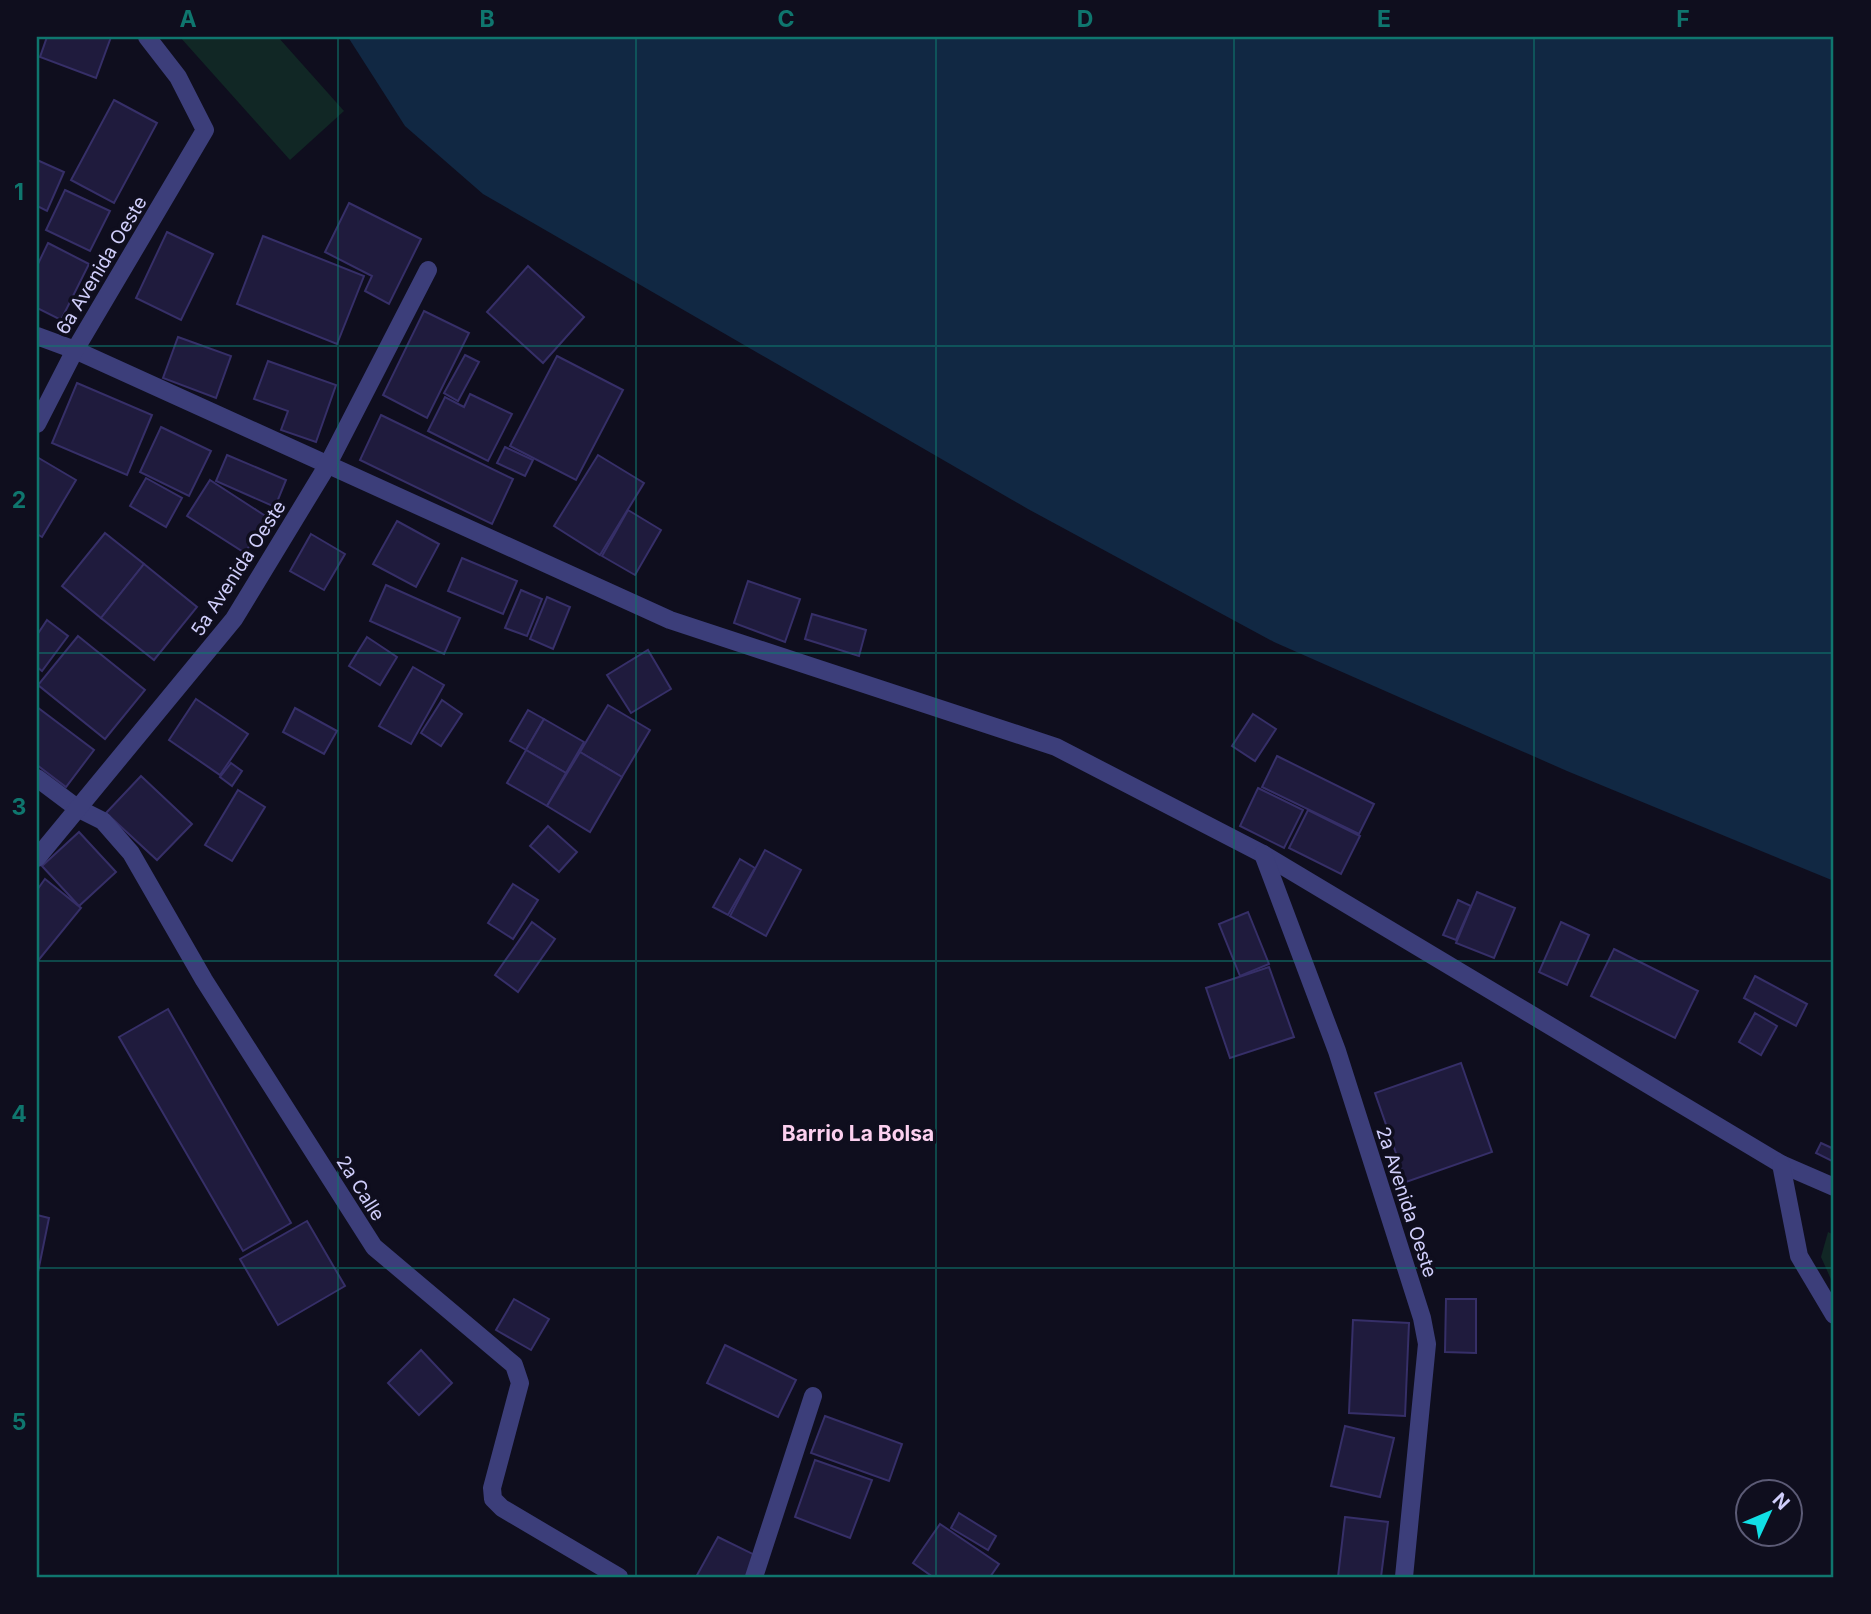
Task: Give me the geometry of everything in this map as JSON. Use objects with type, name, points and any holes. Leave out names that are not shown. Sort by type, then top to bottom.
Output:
[{"type":"street","name":"6a Avenida Oeste","points":[[37,424],[75,350],[205,130],[178,77],[147,37]]},
{"type":"street","name":"5a Avenida Oeste","points":[[37,858],[234,619],[327,466],[428,270]]},
{"type":"street","points":[[37,336],[75,350],[670,620],[1056,747],[1263,854],[1782,1164],[1834,1187]]},
{"type":"street","name":"2a Calle","points":[[37,778],[77,807],[103,821],[131,853],[204,980],[374,1247],[514,1365],[520,1383],[492,1488],[493,1499],[502,1508],[619,1577]]},
{"type":"street","name":"2a Avenida Oeste","points":[[1263,854],[1337,1051],[1422,1318],[1427,1344],[1404,1577]]},
{"type":"street","points":[[1782,1164],[1798,1255],[1834,1315]]},
{"type":"street","points":[[754,1577],[813,1396]]},
{"type":"green space","points":[[180,37],[278,37],[344,111],[290,160]]},
{"type":"green space","points":[[1828,1232],[1834,1235],[1834,1286],[1821,1257]]},
{"type":"water","points":[[348,37],[1834,37],[1834,881],[1567,771],[1274,642],[1028,509],[483,194],[405,126]]},
{"type":"building","points":[[47,37],[111,37],[96,78],[40,57]]},
{"type":"building","points":[[114,100],[157,123],[114,203],[71,180]]},
{"type":"building","points":[[37,160],[64,172],[47,211],[37,206]]},
{"type":"building","points":[[65,190],[110,211],[90,251],[46,230]]},
{"type":"building","points":[[349,203],[421,239],[389,304],[365,291],[372,276],[325,252]]},
{"type":"building","points":[[167,232],[213,254],[181,320],[136,298]]},
{"type":"building","points":[[263,236],[364,276],[337,344],[237,304]]},
{"type":"building","points":[[48,243],[89,264],[61,320],[37,308],[37,266]]},
{"type":"building","points":[[528,266],[584,317],[543,363],[487,312]]},
{"type":"building","points":[[424,311],[469,333],[427,418],[383,395]]},
{"type":"building","points":[[178,337],[231,356],[216,398],[163,378]]},
{"type":"building","points":[[465,355],[479,362],[458,401],[444,393]]},
{"type":"building","points":[[557,356],[623,390],[576,480],[510,446]]},
{"type":"building","points":[[268,361],[336,385],[316,442],[281,430],[288,411],[254,399]]},
{"type":"building","points":[[77,383],[152,415],[127,475],[52,443]]},
{"type":"building","points":[[470,394],[512,414],[488,461],[428,431],[445,397],[464,407]]},
{"type":"building","points":[[381,415],[513,479],[492,524],[360,460]]},
{"type":"building","points":[[161,427],[211,451],[189,496],[140,472]]},
{"type":"building","points":[[505,447],[533,460],[525,476],[497,463]]},
{"type":"building","points":[[227,455],[286,480],[275,507],[216,481]]},
{"type":"building","points":[[598,455],[644,483],[600,555],[554,526]]},
{"type":"building","points":[[37,457],[76,480],[42,537],[37,534]]},
{"type":"building","points":[[146,478],[182,498],[166,527],[130,506]]},
{"type":"building","points":[[210,480],[267,517],[245,553],[187,516]]},
{"type":"building","points":[[628,510],[661,530],[635,575],[602,556]]},
{"type":"building","points":[[397,521],[439,544],[416,587],[373,564]]},
{"type":"building","points":[[105,533],[144,564],[101,618],[62,586]]},
{"type":"building","points":[[311,534],[345,554],[324,590],[290,571]]},
{"type":"building","points":[[462,558],[517,581],[503,614],[448,591]]},
{"type":"building","points":[[144,564],[197,607],[154,660],[101,618]]},
{"type":"building","points":[[748,581],[800,599],[785,642],[734,623]]},
{"type":"building","points":[[386,585],[460,618],[444,654],[370,621]]},
{"type":"building","points":[[521,590],[542,599],[527,636],[505,628]]},
{"type":"building","points":[[547,597],[570,607],[553,649],[530,639]]},
{"type":"building","points":[[812,614],[866,630],[859,656],[805,639]]},
{"type":"building","points":[[47,620],[68,636],[42,671],[37,667],[37,635]]},
{"type":"building","points":[[78,636],[145,690],[105,739],[38,685]]},
{"type":"building","points":[[367,637],[397,657],[380,685],[349,666]]},
{"type":"building","points":[[648,650],[671,689],[631,713],[607,675]]},
{"type":"building","points":[[413,667],[444,685],[411,744],[379,726]]},
{"type":"building","points":[[196,699],[248,734],[220,775],[169,740]]},
{"type":"building","points":[[442,700],[462,714],[441,746],[421,733]]},
{"type":"building","points":[[608,705],[650,730],[622,777],[580,752]]},
{"type":"building","points":[[37,707],[94,750],[66,787],[37,765]]},
{"type":"building","points":[[295,708],[337,731],[324,754],[283,732]]},
{"type":"building","points":[[528,710],[544,719],[526,750],[510,741]]},
{"type":"building","points":[[1253,714],[1276,729],[1255,761],[1232,746]]},
{"type":"building","points":[[544,719],[584,742],[566,773],[526,750]]},
{"type":"building","points":[[526,750],[566,773],[547,806],[507,783]]},
{"type":"building","points":[[580,752],[622,777],[590,832],[547,806]]},
{"type":"building","points":[[1277,756],[1374,804],[1359,834],[1262,787]]},
{"type":"building","points":[[231,763],[242,771],[232,786],[220,777]]},
{"type":"building","points":[[141,776],[192,824],[157,860],[106,813]]},
{"type":"building","points":[[1258,788],[1303,810],[1284,848],[1240,826]]},
{"type":"building","points":[[238,790],[265,807],[232,861],[205,845]]},
{"type":"building","points":[[1308,810],[1360,836],[1341,874],[1289,848]]},
{"type":"building","points":[[548,826],[577,852],[559,872],[530,846]]},
{"type":"building","points":[[79,832],[116,872],[79,906],[42,866]]},
{"type":"building","points":[[765,850],[801,870],[766,936],[730,916]]},
{"type":"building","points":[[740,859],[755,868],[728,915],[713,907]]},
{"type":"building","points":[[45,879],[81,908],[37,962],[37,890]]},
{"type":"building","points":[[513,884],[538,900],[513,939],[488,923]]},
{"type":"building","points":[[1477,892],[1515,908],[1494,958],[1456,943]]},
{"type":"building","points":[[1458,900],[1471,906],[1456,940],[1443,935]]},
{"type":"building","points":[[1248,912],[1269,964],[1240,976],[1219,924]]},
{"type":"building","points":[[532,922],[555,939],[518,992],[495,975]]},
{"type":"building","points":[[1561,922],[1589,935],[1567,985],[1539,972]]},
{"type":"building","points":[[1614,949],[1698,991],[1675,1038],[1591,996]]},
{"type":"building","points":[[1269,967],[1294,1037],[1230,1058],[1206,988]]},
{"type":"building","points":[[1755,976],[1807,1004],[1796,1026],[1744,998]]},
{"type":"building","points":[[168,1009],[291,1223],[243,1251],[119,1037]]},
{"type":"building","points":[[1755,1013],[1777,1026],[1761,1055],[1739,1042]]},
{"type":"building","points":[[1461,1063],[1492,1152],[1406,1182],[1375,1093]]},
{"type":"building","points":[[1821,1143],[1834,1149],[1834,1162],[1816,1153]]},
{"type":"building","points":[[37,1215],[49,1218],[38,1272],[37,1271]]},
{"type":"building","points":[[307,1221],[345,1286],[278,1325],[240,1259]]},
{"type":"building","points":[[514,1299],[549,1319],[531,1350],[496,1330]]},
{"type":"building","points":[[1446,1299],[1476,1299],[1476,1353],[1445,1352]]},
{"type":"building","points":[[1353,1320],[1409,1323],[1405,1416],[1349,1413]]},
{"type":"building","points":[[725,1345],[796,1380],[778,1417],[707,1383]]},
{"type":"building","points":[[421,1350],[452,1383],[419,1415],[388,1383]]},
{"type":"building","points":[[825,1416],[902,1444],[889,1481],[811,1453]]},
{"type":"building","points":[[1345,1426],[1394,1438],[1380,1497],[1331,1486]]},
{"type":"building","points":[[815,1460],[872,1480],[850,1538],[795,1517]]},
{"type":"building","points":[[959,1513],[996,1536],[988,1550],[951,1528]]},
{"type":"building","points":[[1345,1517],[1388,1522],[1381,1577],[1338,1577]]},
{"type":"building","points":[[940,1524],[999,1564],[990,1577],[933,1577],[913,1563]]},
{"type":"building","points":[[718,1537],[765,1560],[756,1577],[696,1577]]},
{"type":"district","name":"Barrio La Bolsa","points":[[858,1134]]}]
